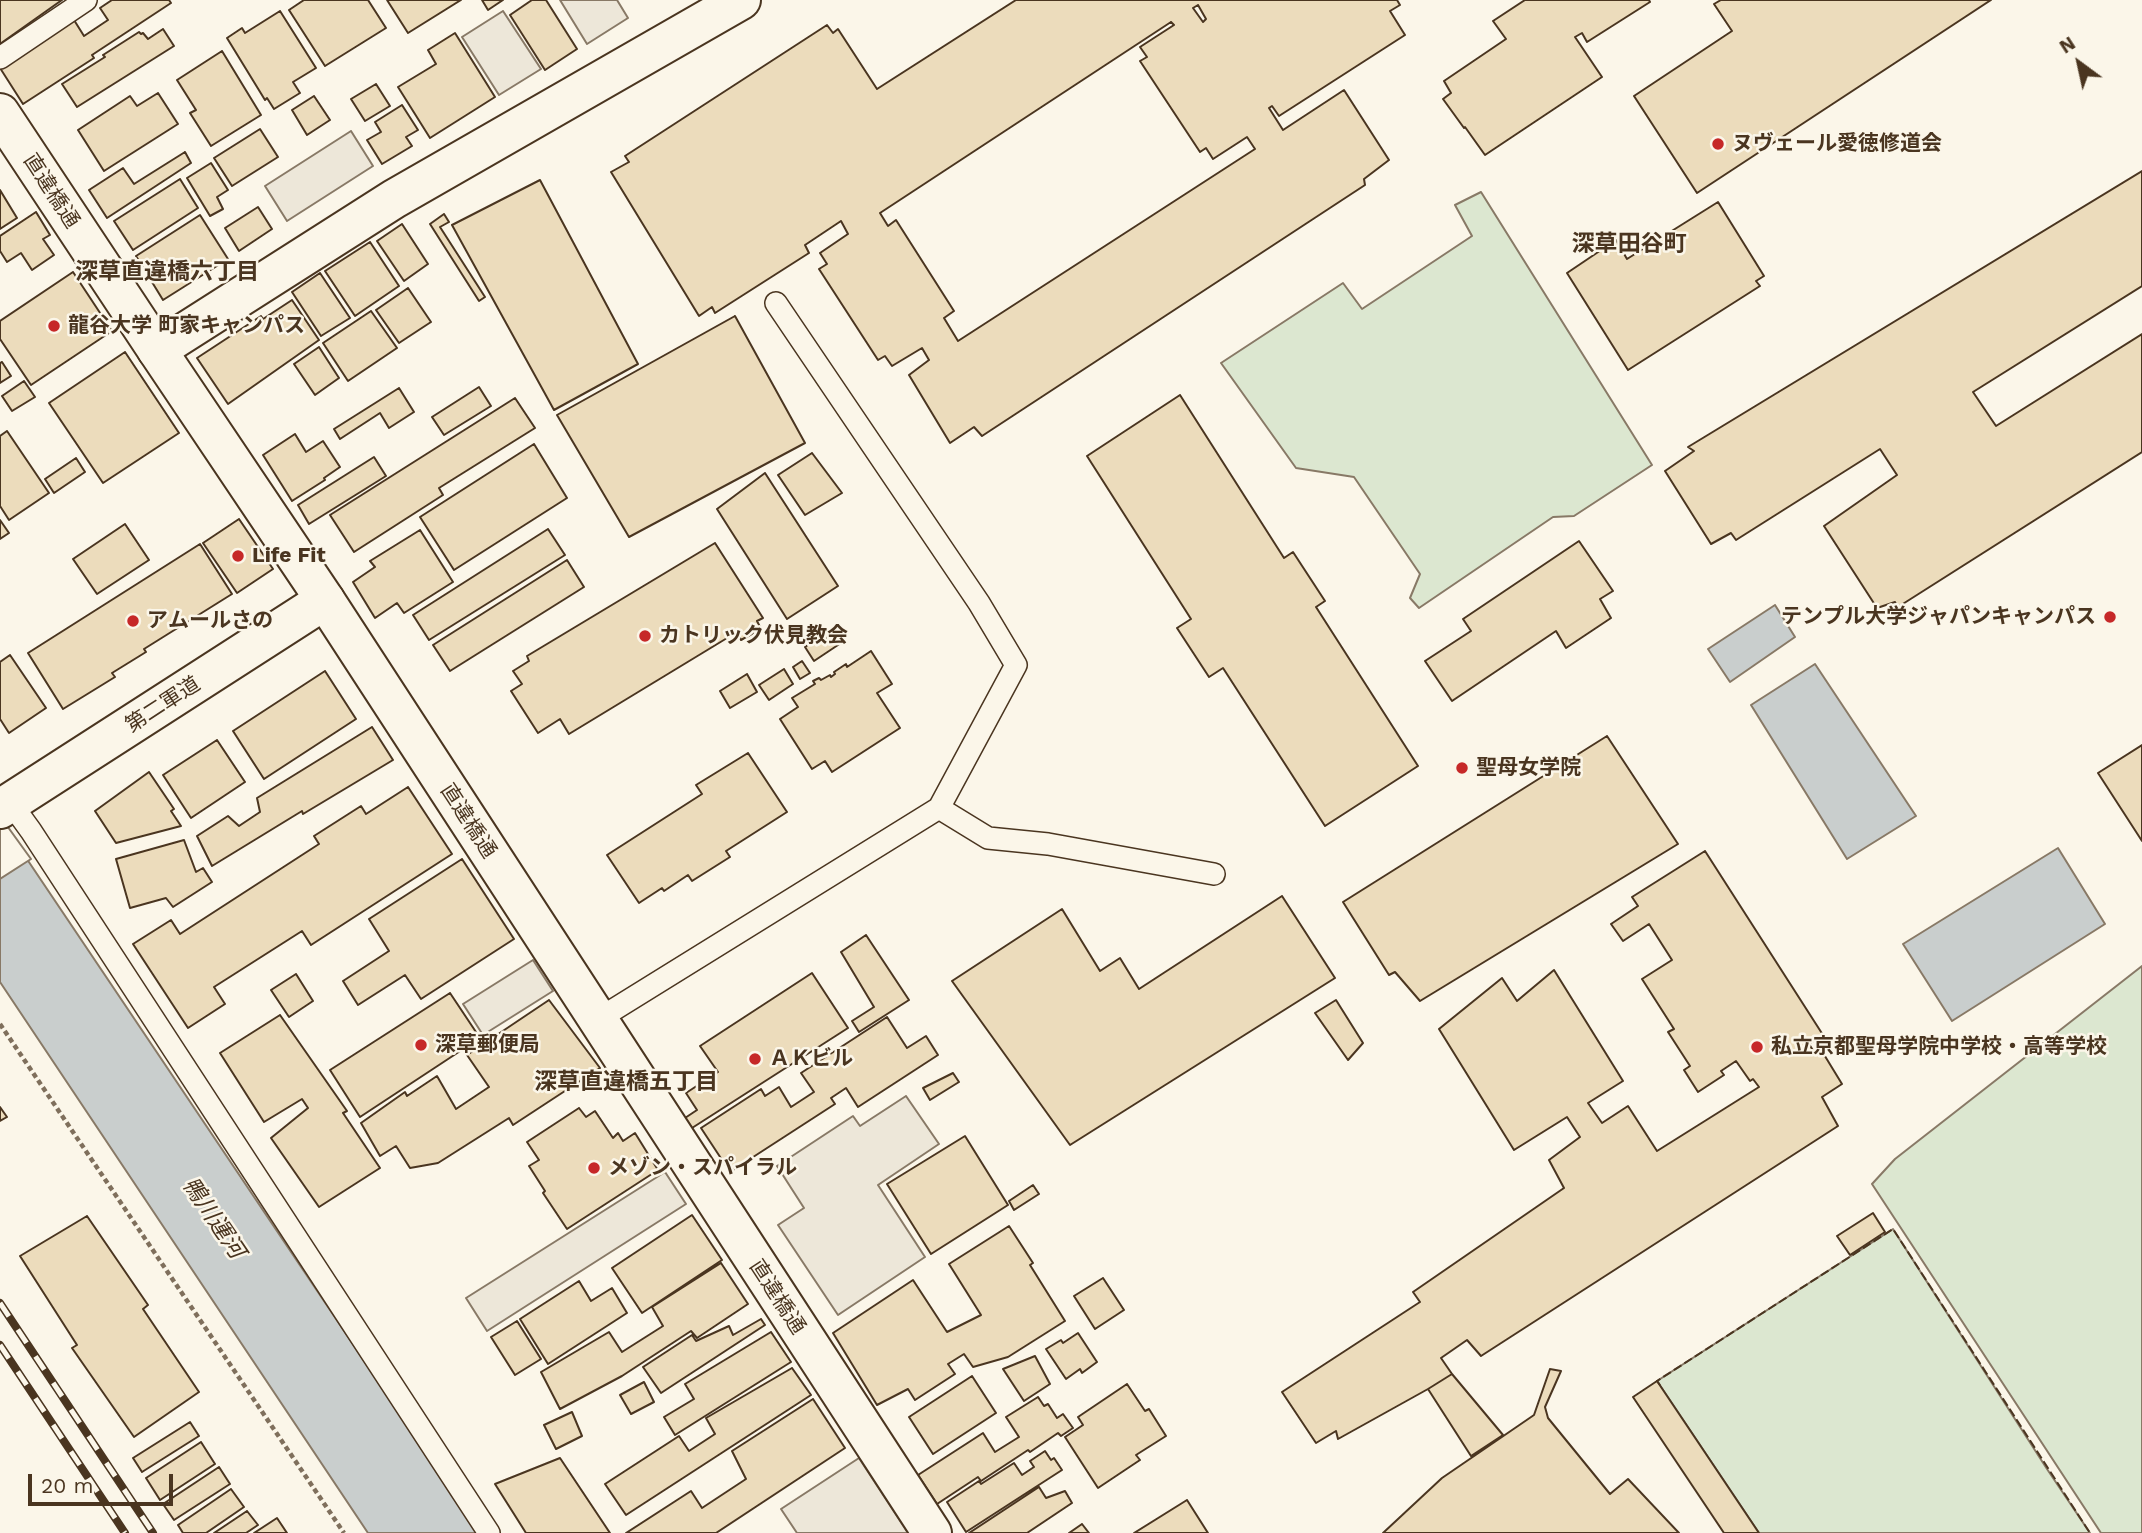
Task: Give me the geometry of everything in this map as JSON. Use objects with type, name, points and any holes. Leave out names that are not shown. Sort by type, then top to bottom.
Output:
[{"type":"street","points":[[157,350],[394,199],[741,0]]},
{"type":"street","name":"直違橋通","points":[[0,113],[325,600],[932,1533]]},
{"type":"street","name":"第二軍道","points":[[5,805],[325,600]]},
{"type":"lane","points":[[0,58],[86,0]]},
{"type":"lane","points":[[597,1020],[939,807],[1016,665],[979,603],[776,303]]},
{"type":"lane","points":[[5,805],[46,854],[489,1533]]},
{"type":"lane","points":[[939,807],[988,838],[1048,844],[1213,874]]},
{"type":"path","points":[[0,1024],[344,1533]]},
{"type":"green space","points":[[1481,192],[1652,465],[1574,516],[1553,517],[1419,608],[1410,598],[1420,574],[1354,477],[1296,468],[1221,363],[1343,283],[1362,309],[1472,236],[1455,205]]},
{"type":"green space","points":[[2142,966],[2142,1533],[2101,1533],[1872,1184],[1895,1159]]},
{"type":"green space","points":[[1893,1229],[2090,1533],[1759,1533],[1657,1381]]},
{"type":"shaded area","points":[[560,0],[617,0],[628,18],[587,44]]},
{"type":"shaded area","points":[[503,11],[541,69],[499,95],[462,37]]},
{"type":"shaded area","points":[[351,131],[373,166],[287,221],[265,186]]},
{"type":"shaded area","points":[[533,960],[553,991],[483,1035],[463,1004]]},
{"type":"shaded area","points":[[906,1096],[939,1144],[878,1185],[925,1257],[838,1315],[778,1225],[804,1208],[777,1166],[853,1116],[860,1126]]},
{"type":"shaded area","points":[[665,1172],[686,1204],[487,1331],[466,1298]]},
{"type":"shaded area","points":[[859,1458],[908,1533],[797,1533],[781,1509]]},
{"type":"water","points":[[1775,605],[1795,637],[1730,682],[1708,649]]},
{"type":"water","points":[[1815,664],[1916,816],[1847,859],[1751,705]]},
{"type":"water","name":"鴨川運河","points":[[0,819],[480,1533],[368,1533],[0,982]]},
{"type":"water","points":[[2058,848],[2105,924],[1952,1021],[1903,944]]},
{"type":"pier","points":[[0,816],[31,859],[0,879]]},
{"type":"building","points":[[0,0],[62,0],[0,44]]},
{"type":"building","points":[[112,0],[169,0],[171,3],[23,104],[0,68],[74,20],[84,36],[108,20],[100,8]]},
{"type":"building","points":[[304,0],[368,0],[386,28],[325,66],[289,10]]},
{"type":"building","points":[[387,0],[461,0],[408,33]]},
{"type":"building","points":[[482,0],[503,0],[488,10]]},
{"type":"building","points":[[532,0],[546,0],[577,49],[545,70],[510,15]]},
{"type":"building","points":[[1016,0],[1397,0],[1400,5],[1390,11],[1405,35],[1279,116],[1272,106],[1269,108],[1283,130],[1344,90],[1389,160],[1364,179],[1365,185],[982,436],[974,427],[950,443],[909,375],[929,360],[922,348],[892,366],[885,356],[878,360],[819,269],[827,264],[820,253],[848,234],[841,221],[805,245],[809,253],[715,313],[712,307],[699,316],[611,172],[629,162],[625,156],[827,25],[833,33],[838,29],[877,89]],"holes":[[[1198,5],[1206,19],[1203,22],[1193,8]],[[1171,22],[1174,25],[1140,47],[1147,57],[1140,61],[1200,152],[1206,148],[1213,159],[1247,137],[1255,149],[958,341],[944,318],[954,311],[896,220],[888,226],[880,213]]]},
{"type":"building","points":[[1525,0],[1650,2],[1587,42],[1582,33],[1575,37],[1602,77],[1485,155],[1443,99],[1451,93],[1444,81],[1506,39],[1493,21]]},
{"type":"building","name":"ヌヴェール愛徳修道会","points":[[1721,0],[1991,0],[1697,193],[1634,96],[1732,31],[1714,4]]},
{"type":"building","points":[[280,11],[316,68],[293,82],[300,93],[274,109],[267,98],[265,100],[227,38],[242,28],[245,33]]},
{"type":"building","points":[[163,29],[174,46],[77,107],[62,84],[139,32],[148,39]]},
{"type":"building","points":[[455,33],[495,97],[430,138],[398,87],[436,64],[428,50]]},
{"type":"building","points":[[222,51],[261,115],[211,146],[190,113],[196,110],[177,80]]},
{"type":"building","points":[[376,84],[390,106],[365,121],[351,99]]},
{"type":"building","points":[[158,93],[178,124],[104,171],[78,130],[130,96],[137,106]]},
{"type":"building","points":[[314,96],[330,120],[307,135],[292,110]]},
{"type":"building","points":[[402,105],[418,130],[406,137],[412,146],[382,164],[367,140],[381,132],[375,122]]},
{"type":"building","points":[[260,129],[278,157],[232,186],[214,158]]},
{"type":"building","points":[[185,152],[191,163],[107,218],[89,190],[123,168],[134,184]]},
{"type":"building","points":[[211,163],[228,190],[217,197],[223,209],[210,216],[187,178]]},
{"type":"building","points":[[2142,171],[2142,286],[1973,392],[1996,426],[2142,334],[2142,452],[1898,607],[1895,602],[1877,608],[1824,526],[1897,475],[1880,449],[1736,540],[1731,533],[1711,544],[1665,471],[1694,451],[1688,447]]},
{"type":"building","points":[[180,179],[198,208],[133,250],[114,221]]},
{"type":"building","points":[[540,180],[638,364],[554,410],[452,225]]},
{"type":"building","points":[[0,190],[17,218],[0,229]]},
{"type":"building","points":[[1718,202],[1764,276],[1756,281],[1760,286],[1628,370],[1567,273],[1616,240],[1627,259]]},
{"type":"building","points":[[258,207],[272,229],[239,251],[225,228]]},
{"type":"building","points":[[36,212],[50,235],[43,239],[54,255],[32,270],[21,253],[7,262],[0,251],[0,236]]},
{"type":"building","points":[[444,214],[449,222],[440,227],[485,297],[479,301],[430,224]]},
{"type":"building","points":[[200,215],[228,259],[163,300],[136,256]]},
{"type":"building","points":[[402,224],[428,264],[404,281],[377,241]]},
{"type":"building","points":[[370,242],[399,286],[355,316],[325,271]]},
{"type":"building","name":"龍谷大学 町家キャンパス","points":[[73,272],[112,331],[31,385],[0,339],[0,321]]},
{"type":"building","points":[[320,273],[350,318],[321,336],[292,292]]},
{"type":"building","points":[[408,288],[431,322],[399,343],[376,310]]},
{"type":"building","points":[[292,300],[319,340],[228,404],[197,358],[261,316],[263,319]]},
{"type":"building","points":[[371,311],[397,348],[348,381],[323,343]]},
{"type":"building","points":[[735,316],[805,443],[629,537],[557,415]]},
{"type":"building","points":[[319,347],[339,378],[315,395],[294,364]]},
{"type":"building","points":[[125,352],[179,433],[103,483],[49,403]]},
{"type":"building","points":[[2,362],[11,376],[0,383],[0,363]]},
{"type":"building","points":[[24,381],[35,397],[12,411],[2,396]]},
{"type":"building","points":[[479,387],[491,406],[444,435],[432,417]]},
{"type":"building","points":[[399,388],[414,412],[389,428],[380,413],[340,439],[334,429]]},
{"type":"building","points":[[1180,395],[1284,558],[1293,552],[1325,601],[1316,607],[1418,766],[1325,826],[1223,668],[1209,677],[1177,628],[1191,619],[1087,456]]},
{"type":"building","points":[[515,398],[535,428],[439,488],[443,495],[354,552],[330,515]]},
{"type":"building","points":[[7,431],[49,493],[9,520],[0,506],[0,436]]},
{"type":"building","points":[[295,434],[306,452],[323,441],[340,467],[292,501],[263,455]]},
{"type":"building","points":[[534,444],[567,498],[454,570],[420,517]]},
{"type":"building","points":[[812,453],[842,493],[805,515],[778,475]]},
{"type":"building","points":[[374,457],[386,476],[309,524],[298,505]]},
{"type":"building","points":[[76,458],[85,472],[54,493],[45,479]]},
{"type":"building","points":[[765,473],[838,586],[787,619],[717,509]]},
{"type":"building","name":"Life Fit","points":[[239,519],[273,569],[237,593],[203,543]]},
{"type":"building","points":[[0,520],[9,533],[0,539]]},
{"type":"building","points":[[125,524],[149,560],[97,594],[73,559]]},
{"type":"building","points":[[548,529],[565,555],[429,640],[413,615]]},
{"type":"building","points":[[420,530],[453,582],[404,613],[397,603],[375,618],[353,582],[375,567],[370,561]]},
{"type":"building","points":[[1579,541],[1613,591],[1600,599],[1611,618],[1566,648],[1556,631],[1452,701],[1425,661],[1471,631],[1463,619]]},
{"type":"building","name":"カトリック伏見教会","points":[[715,543],[763,618],[757,621],[761,629],[741,640],[737,632],[569,734],[560,719],[538,733],[511,691],[522,684],[513,671],[529,661],[527,656]]},
{"type":"building","name":"アムールさの","points":[[200,544],[232,594],[144,649],[146,652],[112,673],[115,677],[63,709],[28,653]]},
{"type":"building","points":[[567,560],[584,587],[450,671],[433,645]]},
{"type":"building","points":[[834,635],[841,643],[814,661],[805,647],[821,636],[823,639]]},
{"type":"building","points":[[871,651],[892,684],[877,693],[900,728],[832,772],[825,761],[812,769],[780,719],[798,707],[792,698],[815,684],[813,681],[830,675],[831,677],[846,664],[847,667]]},
{"type":"building","points":[[10,655],[46,708],[9,733],[0,719],[0,662]]},
{"type":"building","points":[[802,661],[810,673],[800,679],[793,667]]},
{"type":"building","points":[[784,669],[793,684],[769,700],[759,685]]},
{"type":"building","points":[[325,671],[356,719],[264,779],[233,731]]},
{"type":"building","points":[[747,674],[757,692],[730,708],[720,691]]},
{"type":"building","points":[[372,727],[393,760],[212,866],[197,836],[228,816],[239,826],[260,812],[257,798]]},
{"type":"building","points":[[1607,736],[1678,844],[1420,1001],[1395,972],[1389,975],[1343,902]]},
{"type":"building","points":[[217,740],[245,782],[191,818],[163,775]]},
{"type":"building","points":[[2142,745],[2142,841],[2098,773]]},
{"type":"building","points":[[748,753],[787,812],[726,851],[730,857],[692,881],[688,875],[639,903],[607,855],[702,794],[696,785]]},
{"type":"building","points":[[149,772],[174,809],[171,811],[181,826],[116,843],[95,811]]},
{"type":"building","points":[[408,787],[452,854],[311,945],[302,931],[214,987],[225,1004],[188,1028],[133,944],[171,920],[180,934],[319,844],[314,836],[361,806],[366,814]]},
{"type":"building","points":[[184,840],[196,872],[203,868],[212,882],[173,907],[166,898],[130,908],[116,859]]},
{"type":"building","points":[[1705,851],[1823,1035],[1809,1044],[1814,1052],[1820,1048],[1842,1084],[1822,1097],[1838,1126],[1481,1356],[1467,1340],[1441,1358],[1452,1374],[1428,1389],[1338,1439],[1336,1431],[1316,1443],[1282,1392],[1420,1302],[1413,1292],[1564,1188],[1549,1160],[1580,1137],[1567,1117],[1514,1150],[1439,1029],[1502,978],[1517,1001],[1554,970],[1623,1081],[1588,1103],[1602,1123],[1628,1106],[1657,1151],[1759,1087],[1753,1079],[1750,1081],[1736,1061],[1721,1071],[1724,1075],[1698,1092],[1684,1070],[1690,1066],[1668,1032],[1674,1029],[1642,979],[1672,960],[1649,924],[1623,941],[1611,924],[1638,906],[1632,897]]},
{"type":"building","points":[[462,859],[514,939],[421,999],[405,975],[358,1005],[343,981],[389,951],[369,919]]},
{"type":"building","points":[[1282,896],[1335,978],[1070,1145],[952,981],[1062,909],[1100,971],[1120,958],[1139,989]]},
{"type":"building","points":[[866,935],[909,1000],[859,1032],[852,1021],[874,1007],[841,952]]},
{"type":"building","name":"ＡＫビル","points":[[812,973],[848,1028],[692,1128],[685,1118],[697,1110],[686,1093],[718,1072],[700,1046]]},
{"type":"building","points":[[296,974],[313,1001],[289,1017],[271,990]]},
{"type":"building","points":[[450,993],[480,1038],[360,1117],[330,1070]]},
{"type":"building","points":[[549,1000],[600,1068],[513,1125],[509,1118],[438,1163],[410,1168],[396,1146],[380,1156],[361,1123],[405,1092],[407,1096],[437,1076],[456,1109],[489,1087],[467,1055]]},
{"type":"building","points":[[1336,1000],[1363,1043],[1348,1060],[1315,1013]]},
{"type":"building","points":[[280,1015],[347,1111],[343,1113],[380,1168],[319,1207],[271,1138],[308,1108],[302,1099],[264,1122],[220,1053]]},
{"type":"building","points":[[887,1017],[907,1048],[926,1036],[938,1055],[858,1107],[846,1088],[831,1098],[835,1104],[730,1172],[701,1128],[761,1089],[765,1096],[779,1087],[791,1107],[814,1092],[801,1073]]},
{"type":"building","points":[[953,1073],[959,1082],[930,1100],[923,1088]]},
{"type":"building","points":[[0,1107],[7,1117],[0,1121]]},
{"type":"building","name":"メゾン・スパイラル","points":[[579,1108],[586,1117],[595,1111],[613,1138],[618,1133],[623,1141],[635,1133],[658,1170],[567,1229],[529,1166],[539,1160],[527,1142]]},
{"type":"building","points":[[965,1136],[1008,1205],[931,1254],[887,1184]]},
{"type":"building","points":[[1033,1185],[1039,1194],[1014,1210],[1009,1201]]},
{"type":"building","points":[[1873,1213],[1885,1232],[1850,1255],[1837,1236]]},
{"type":"building","points":[[692,1215],[722,1260],[642,1313],[612,1268]]},
{"type":"building","points":[[87,1216],[148,1305],[143,1309],[199,1392],[134,1437],[72,1348],[77,1345],[20,1256]]},
{"type":"building","points":[[1009,1226],[1065,1321],[1008,1357],[973,1367],[964,1354],[948,1364],[955,1374],[915,1400],[908,1389],[877,1405],[833,1333],[913,1280],[947,1332],[981,1315],[949,1264]]},
{"type":"building","points":[[721,1263],[748,1304],[697,1338],[691,1331],[622,1376],[560,1409],[541,1372],[609,1332],[622,1352],[663,1326],[652,1307]]},
{"type":"building","points":[[1103,1278],[1124,1310],[1095,1329],[1074,1296]]},
{"type":"building","points":[[579,1281],[591,1301],[612,1288],[627,1313],[548,1364],[520,1319]]},
{"type":"building","points":[[761,1319],[765,1325],[661,1393],[643,1367],[692,1335],[696,1341],[729,1326],[733,1335]]},
{"type":"building","points":[[517,1321],[541,1359],[515,1375],[491,1337]]},
{"type":"building","points":[[771,1332],[791,1362],[675,1435],[664,1417],[694,1399],[685,1384]]},
{"type":"building","points":[[1078,1333],[1097,1362],[1082,1373],[1080,1369],[1066,1379],[1046,1349],[1061,1340],[1063,1343]]},
{"type":"building","points":[[1035,1356],[1050,1384],[1024,1401],[1003,1369]]},
{"type":"building","points":[[792,1368],[811,1395],[626,1515],[605,1484],[679,1436],[689,1451],[715,1434],[706,1418]]},
{"type":"building","points":[[1550,1369],[1561,1371],[1545,1407],[1548,1418],[1610,1494],[1628,1479],[1679,1533],[1383,1533],[1442,1478],[1534,1415]]},
{"type":"building","points":[[1452,1374],[1503,1435],[1471,1456],[1428,1389]]},
{"type":"building","points":[[972,1376],[996,1413],[933,1454],[909,1417]]},
{"type":"building","points":[[1657,1381],[1759,1533],[1724,1533],[1633,1397]]},
{"type":"building","points":[[644,1382],[654,1402],[631,1414],[620,1395]]},
{"type":"building","points":[[1127,1384],[1145,1411],[1149,1409],[1166,1436],[1136,1455],[1140,1460],[1098,1488],[1065,1437],[1083,1425],[1078,1417]]},
{"type":"building","points":[[1038,1397],[1044,1406],[1048,1404],[1057,1418],[1063,1414],[1073,1428],[1061,1436],[1058,1433],[1030,1452],[1028,1450],[981,1481],[978,1477],[937,1504],[918,1475],[983,1433],[995,1452],[1019,1437],[1006,1417]]},
{"type":"building","points":[[813,1399],[845,1448],[716,1533],[626,1533],[691,1491],[702,1508],[746,1479],[732,1451]]},
{"type":"building","points":[[572,1412],[582,1436],[556,1449],[544,1425]]},
{"type":"building","points":[[190,1422],[199,1436],[142,1472],[133,1458]]},
{"type":"building","points":[[201,1442],[215,1464],[160,1500],[146,1478]]},
{"type":"building","points":[[1045,1451],[1062,1470],[966,1532],[947,1502],[1014,1463],[1022,1475],[1034,1467],[1030,1461]]},
{"type":"building","points":[[560,1458],[610,1533],[526,1533],[495,1484]]},
{"type":"building","points":[[219,1467],[230,1484],[174,1520],[163,1504]]},
{"type":"building","points":[[1039,1487],[1046,1498],[1065,1491],[1072,1503],[1027,1533],[969,1533]]},
{"type":"building","points":[[231,1489],[244,1507],[206,1533],[183,1533],[178,1525]]},
{"type":"building","points":[[1187,1500],[1208,1533],[1134,1533]]},
{"type":"building","points":[[247,1511],[258,1525],[246,1533],[214,1533]]},
{"type":"building","points":[[277,1518],[287,1533],[254,1533]]},
{"type":"building","points":[[1082,1524],[1089,1533],[1069,1533]]},
{"type":"railway","points":[[0,1303],[153,1533]]},
{"type":"railway","points":[[0,1345],[125,1533]]},
{"type":"fence","points":[[1660,1385],[1657,1381],[1893,1229],[2090,1533]]},
{"type":"place","name":"ヌヴェール愛徳修道会","points":[[1718,144]]},
{"type":"place","name":"龍谷大学 町家キャンパス","points":[[54,326]]},
{"type":"place","name":"Life Fit","points":[[238,556]]},
{"type":"place","name":"テンプル大学ジャパンキャンパス","points":[[2110,617]]},
{"type":"place","name":"アムールさの","points":[[133,621]]},
{"type":"place","name":"カトリック伏見教会","points":[[645,636]]},
{"type":"place","name":"聖母女学院","points":[[1462,768]]},
{"type":"place","name":"深草郵便局","points":[[421,1045]]},
{"type":"place","name":"私立京都聖母学院中学校・高等学校","points":[[1757,1047]]},
{"type":"place","name":"ＡＫビル","points":[[755,1059]]},
{"type":"place","name":"メゾン・スパイラル","points":[[594,1168]]},
{"type":"district","name":"深草田谷町","points":[[1629,244]]},
{"type":"district","name":"深草直違橋六丁目","points":[[167,272]]},
{"type":"district","name":"深草直違橋五丁目","points":[[626,1082]]}]
